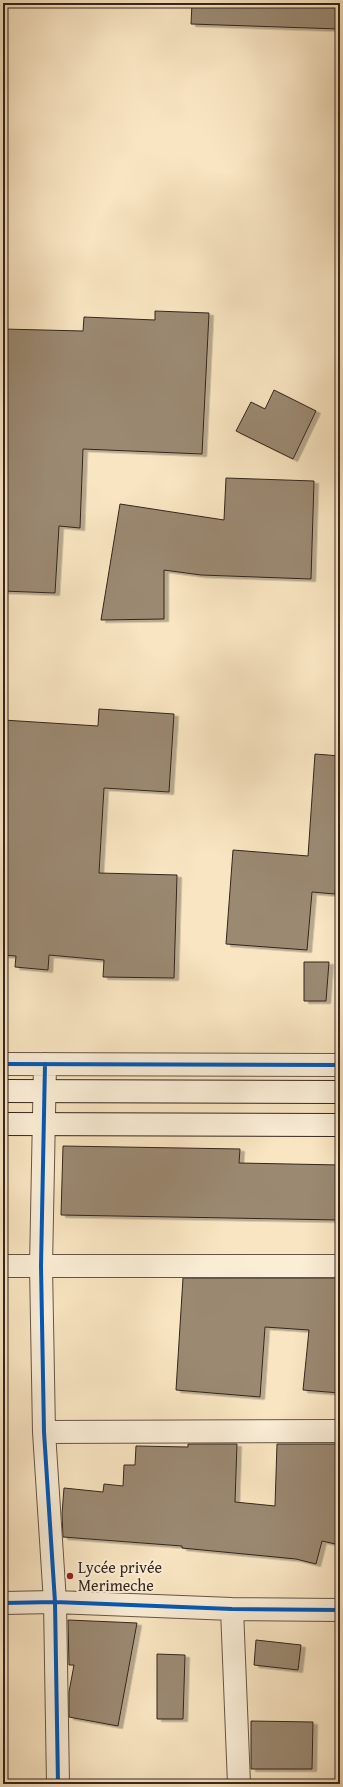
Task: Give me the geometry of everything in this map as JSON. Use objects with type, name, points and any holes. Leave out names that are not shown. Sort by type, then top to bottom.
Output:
[{"type":"street","points":[[3,1064],[340,1065]]},
{"type":"street","points":[[45,1064],[41,1266],[44,1432],[55,1602],[58,1784]]},
{"type":"street","points":[[3,1091],[340,1092]]},
{"type":"street","points":[[3,1124],[340,1125]]},
{"type":"street","points":[[3,1266],[340,1266]]},
{"type":"street","points":[[44,1432],[340,1431]]},
{"type":"street","points":[[3,1603],[55,1602],[232,1609],[340,1610]]},
{"type":"street","points":[[232,1609],[239,1784]]},
{"type":"building","points":[[192,3],[340,3],[340,29],[191,24]]},
{"type":"building","points":[[155,311],[209,313],[202,454],[83,449],[80,528],[59,526],[55,593],[3,591],[3,329],[83,331],[84,317],[155,320]]},
{"type":"building","points":[[274,390],[316,411],[293,459],[236,431],[251,402],[265,409]]},
{"type":"building","points":[[226,478],[314,481],[311,579],[201,575],[164,570],[164,619],[101,620],[120,504],[224,520]]},
{"type":"building","points":[[99,709],[174,714],[169,792],[104,788],[99,873],[177,875],[174,978],[103,977],[104,960],[49,955],[48,970],[15,967],[16,956],[3,955],[3,720],[98,726]]},
{"type":"building","points":[[315,754],[340,756],[340,832],[335,894],[312,892],[307,950],[226,944],[233,850],[308,856]]},
{"type":"building","points":[[304,962],[329,962],[326,1001],[304,1001]]},
{"type":"building","points":[[63,1146],[240,1149],[239,1163],[340,1165],[340,1220],[61,1215]]},
{"type":"building","points":[[183,1278],[340,1278],[340,1393],[303,1390],[309,1330],[265,1327],[260,1397],[176,1390]]},
{"type":"building","points":[[188,1444],[237,1444],[235,1502],[275,1506],[277,1444],[339,1444],[340,1545],[322,1541],[316,1564],[296,1559],[182,1548],[182,1546],[63,1537],[62,1514],[64,1488],[103,1492],[104,1484],[123,1486],[124,1465],[135,1465],[136,1446],[188,1447]]},
{"type":"building","points":[[68,1620],[137,1623],[118,1726],[69,1717],[69,1692],[74,1665],[69,1665]]},
{"type":"building","points":[[256,1640],[301,1645],[298,1670],[254,1665]]},
{"type":"building","points":[[157,1654],[185,1655],[183,1719],[157,1719]]},
{"type":"building","points":[[251,1721],[313,1722],[312,1769],[251,1769]]},
{"type":"cycle path","points":[[3,1064],[340,1065]]},
{"type":"cycle path","points":[[45,1064],[41,1266],[44,1432],[55,1602],[58,1784]]},
{"type":"cycle path","points":[[3,1603],[55,1602],[232,1609],[340,1610]]},
{"type":"place","name":"Lycée privée Merimeche","points":[[70,1576]]}]
